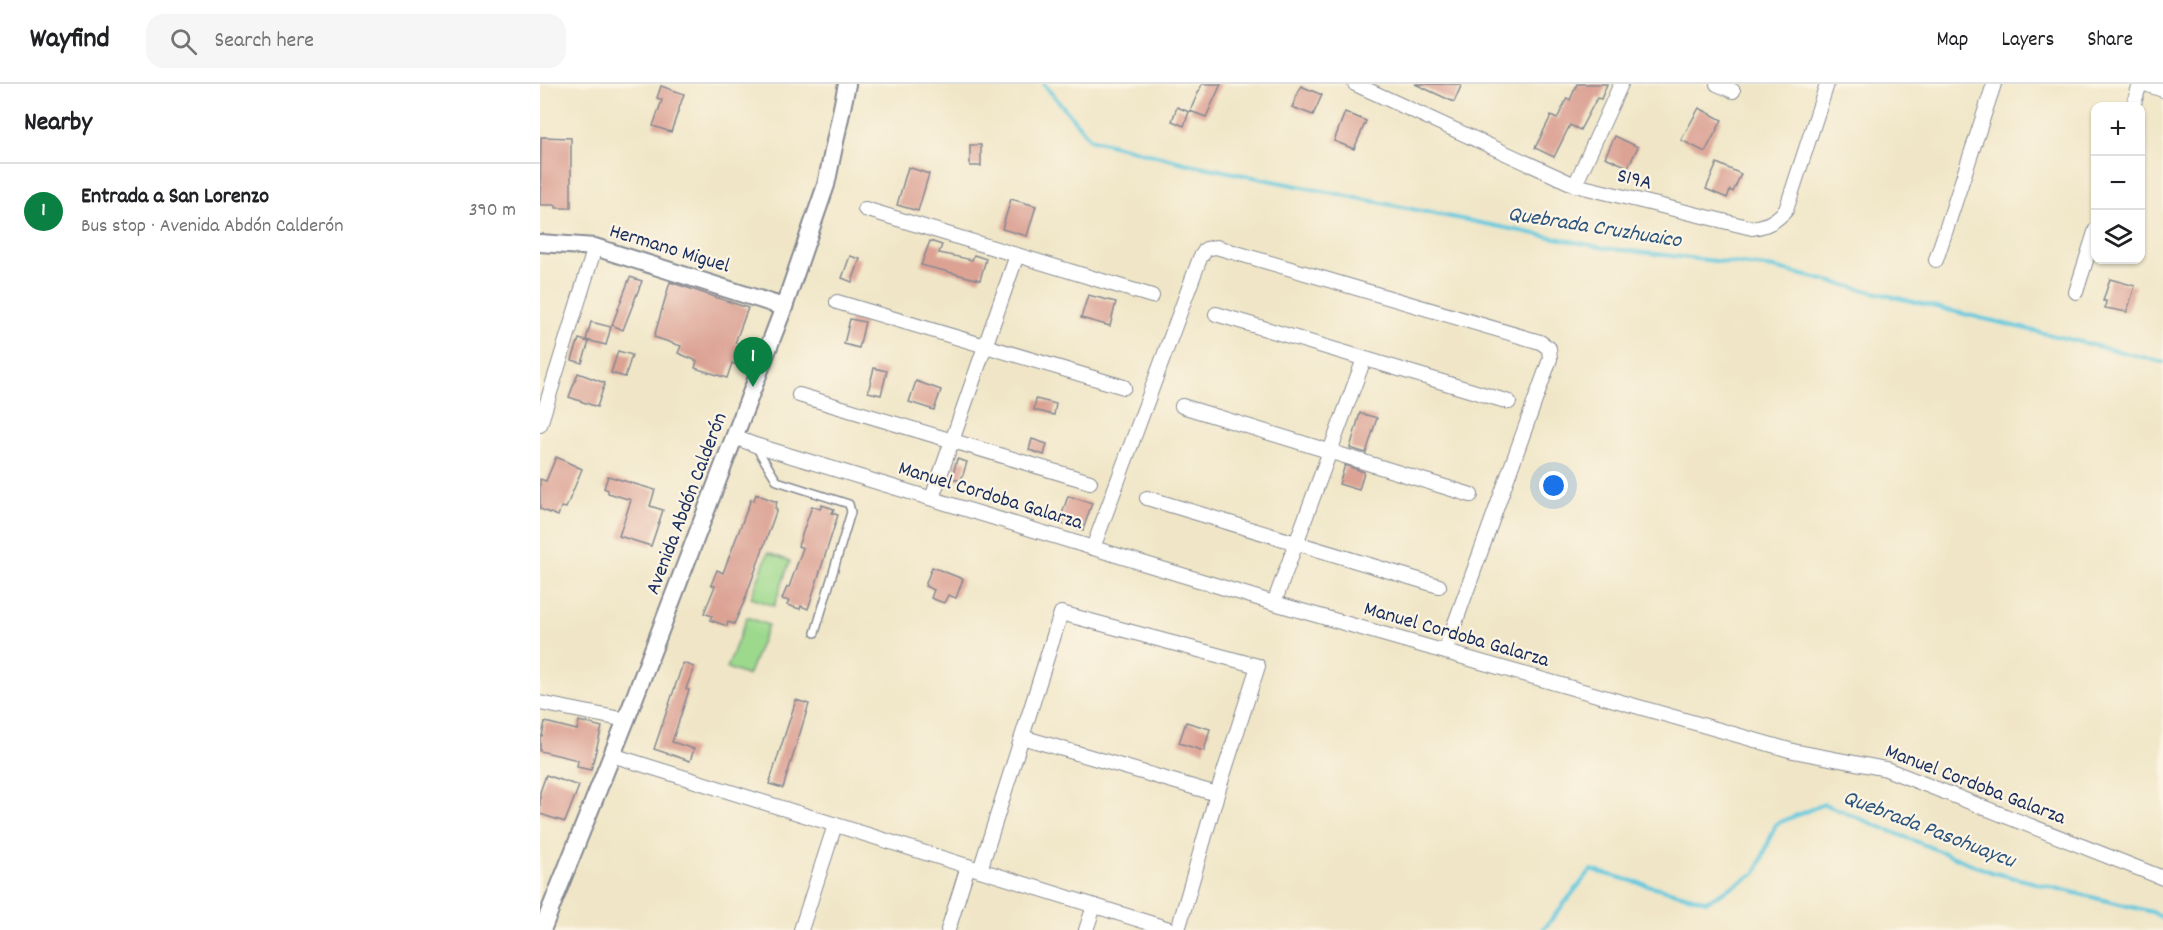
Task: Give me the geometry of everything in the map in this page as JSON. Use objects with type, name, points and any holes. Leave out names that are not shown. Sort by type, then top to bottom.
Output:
[{"type":"street","name":"Avenida Abdón Calderón","points":[[542,930],[626,720],[784,307],[826,185],[848,84]]},
{"type":"street","name":"S19A","points":[[1355,84],[1575,185],[1752,228],[1765,226],[1777,220],[1786,210],[1827,84]]},
{"type":"street","points":[[1575,185],[1621,84]]},
{"type":"street","points":[[1717,84],[1733,91]]},
{"type":"street","points":[[1935,260],[1994,84]]},
{"type":"street","points":[[2135,102],[2143,84],[2163,90]]},
{"type":"street","points":[[865,209],[1152,296]]},
{"type":"street","name":"Hermano Miguel","points":[[540,243],[595,247],[784,307]]},
{"type":"street","points":[[2076,292],[2091,244]]},
{"type":"street","points":[[540,425],[595,247]]},
{"type":"street","points":[[1093,548],[1200,258],[1206,249],[1216,247],[1540,342],[1549,348],[1550,359],[1445,651]]},
{"type":"street","points":[[932,498],[1017,255]]},
{"type":"street","points":[[837,302],[1124,387]]},
{"type":"street","points":[[1216,314],[1509,402]]},
{"type":"street","points":[[1274,603],[1364,359]]},
{"type":"street","points":[[799,395],[1090,482]]},
{"type":"street","points":[[1182,406],[1471,495]]},
{"type":"street","name":"Manuel Cordoba Galarza","points":[[734,437],[1274,603],[1793,751],[1886,769],[2163,878]]},
{"type":"street","points":[[1147,498],[1439,586]]},
{"type":"street","points":[[948,930],[974,868],[1022,736],[1061,614],[1258,666],[1217,794],[1178,930]]},
{"type":"street","points":[[540,703],[626,720]]},
{"type":"street","points":[[1022,736],[1217,794]]},
{"type":"street","points":[[612,754],[1172,930]]},
{"type":"street","points":[[801,930],[835,825]]},
{"type":"street","points":[[1086,930],[1094,906]]},
{"type":"lane","points":[[755,445],[777,481],[849,504],[851,512],[815,633]]},
{"type":"green space","points":[[768,553],[790,561],[774,606],[751,598]]},
{"type":"green space","points":[[747,617],[768,625],[748,676],[727,668]]},
{"type":"building","points":[[1202,84],[1221,84],[1206,117],[1190,111]]},
{"type":"building","points":[[1415,84],[1462,84],[1454,102]]},
{"type":"building","points":[[1577,84],[1607,84],[1601,99],[1597,98],[1580,130],[1570,125],[1554,157],[1535,148],[1551,116],[1557,119],[1567,98],[1570,100]]},
{"type":"building","points":[[661,86],[684,94],[671,132],[653,126],[662,100],[657,98]]},
{"type":"building","points":[[1301,86],[1322,95],[1313,115],[1292,107]]},
{"type":"building","points":[[1177,107],[1189,112],[1184,126],[1172,121]]},
{"type":"building","points":[[1699,108],[1722,120],[1705,152],[1681,140]]},
{"type":"building","points":[[1345,112],[1366,121],[1354,149],[1334,141]]},
{"type":"building","points":[[1615,136],[1638,147],[1628,167],[1605,157]]},
{"type":"building","points":[[541,137],[571,138],[571,208],[540,205]]},
{"type":"building","points":[[970,145],[981,145],[981,166],[970,166]]},
{"type":"building","points":[[1717,163],[1741,174],[1733,192],[1730,190],[1727,198],[1706,189]]},
{"type":"building","points":[[908,167],[929,174],[918,211],[897,205]]},
{"type":"building","points":[[1011,199],[1036,206],[1027,236],[1002,229]]},
{"type":"building","points":[[930,241],[942,245],[939,253],[972,260],[974,255],[986,259],[980,280],[921,265]]},
{"type":"building","points":[[850,256],[860,259],[852,282],[842,278]]},
{"type":"building","points":[[630,277],[642,281],[623,330],[612,325]]},
{"type":"building","points":[[2110,279],[2135,286],[2127,312],[2105,308],[2106,301],[2103,301]]},
{"type":"building","points":[[670,282],[748,308],[735,343],[744,345],[737,365],[732,363],[727,378],[695,368],[697,361],[678,353],[681,346],[654,337]]},
{"type":"building","points":[[1088,295],[1116,302],[1110,326],[1081,318]]},
{"type":"building","points":[[850,319],[865,322],[859,348],[844,344]]},
{"type":"building","points":[[591,322],[611,327],[606,345],[586,340]]},
{"type":"building","points":[[579,339],[589,342],[582,363],[572,360]]},
{"type":"building","points":[[618,351],[632,355],[625,377],[611,373]]},
{"type":"building","points":[[874,368],[887,371],[881,395],[868,392]]},
{"type":"building","points":[[578,373],[605,383],[597,407],[569,397]]},
{"type":"building","points":[[916,381],[941,390],[934,410],[909,402]]},
{"type":"building","points":[[1036,399],[1056,404],[1054,415],[1034,410]]},
{"type":"building","points":[[1360,413],[1377,418],[1366,453],[1350,448]]},
{"type":"building","points":[[1032,439],[1047,444],[1044,455],[1029,450]]},
{"type":"building","points":[[556,457],[582,469],[566,508],[561,507],[558,516],[540,509],[540,479],[546,481]]},
{"type":"building","points":[[957,459],[967,462],[961,481],[952,478]]},
{"type":"building","points":[[1345,465],[1364,472],[1359,490],[1339,484]]},
{"type":"building","points":[[608,476],[655,490],[650,506],[663,510],[651,546],[619,536],[631,500],[608,493],[608,490],[604,488]]},
{"type":"building","points":[[756,494],[777,502],[775,508],[777,509],[744,602],[734,624],[728,622],[727,626],[710,620],[712,616],[704,613],[715,586],[711,585],[717,570],[723,573],[751,499],[754,500]]},
{"type":"building","points":[[1068,496],[1092,503],[1083,530],[1059,523]]},
{"type":"building","points":[[822,505],[834,509],[832,513],[838,515],[808,609],[801,606],[800,609],[787,605],[789,601],[782,599],[789,587],[803,548],[798,546],[812,506],[820,509]]},
{"type":"building","points":[[932,567],[963,579],[956,598],[948,595],[944,603],[931,598],[934,590],[925,586]]},
{"type":"building","points":[[683,663],[694,667],[672,742],[694,749],[690,761],[654,749]]},
{"type":"building","points":[[796,700],[809,704],[783,788],[769,784]]},
{"type":"building","points":[[579,721],[602,727],[591,770],[577,767],[578,760],[540,751],[540,736],[542,736],[545,722],[577,730]]},
{"type":"building","points":[[1186,722],[1210,729],[1204,751],[1179,743]]},
{"type":"building","points":[[546,775],[579,786],[565,822],[540,814],[540,792]]},
{"type":"waterway","name":"Quebrada Cruzhuaico","points":[[1044,84],[1090,139],[1184,163],[1605,248],[1774,268],[2163,362]]},
{"type":"waterway","name":"Quebrada Pasohuaycu","points":[[1543,930],[1591,870],[1707,901],[1756,873],[1776,824],[1824,804],[1991,872],[2152,912],[2163,918]]},
{"type":"place","name":"Entrada a San Lorenzo","points":[[753,387]]}]
